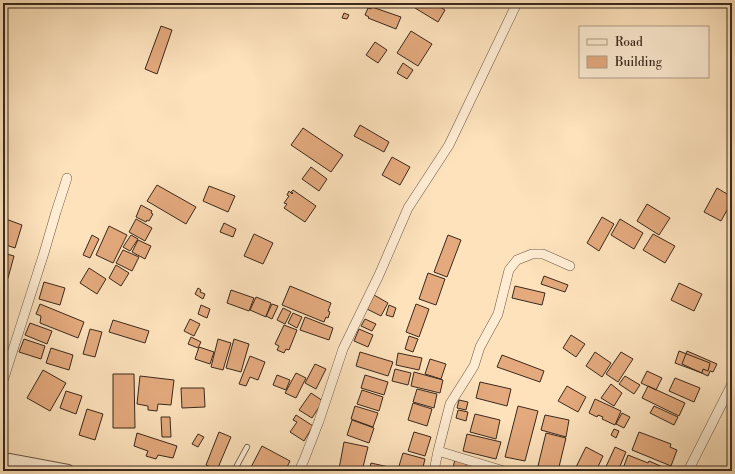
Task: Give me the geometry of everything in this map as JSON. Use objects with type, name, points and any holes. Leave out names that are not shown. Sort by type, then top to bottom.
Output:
[{"type":"street","points":[[299,471],[319,422],[343,349],[379,275],[408,208],[449,145],[517,3]]},
{"type":"street","points":[[3,381],[67,178]]},
{"type":"street","points":[[434,471],[450,404],[474,366],[480,347],[498,314],[509,270],[517,260],[532,254],[543,254],[570,266]]},
{"type":"street","points":[[688,471],[732,384]]},
{"type":"street","points":[[438,451],[504,471]]},
{"type":"street","points":[[6,459],[22,471]]},
{"type":"street","points":[[6,459],[68,471]]},
{"type":"lane","points":[[234,471],[247,446]]},
{"type":"building","points":[[417,3],[433,3],[445,10],[438,22],[415,8]]},
{"type":"building","points":[[372,7],[401,17],[396,29],[368,18],[369,17],[365,15],[368,8],[371,9]]},
{"type":"building","points":[[344,13],[349,15],[347,19],[342,18]]},
{"type":"building","points":[[161,26],[172,30],[157,74],[145,69]]},
{"type":"building","points":[[411,31],[432,44],[418,66],[397,53]]},
{"type":"building","points":[[375,42],[387,50],[378,63],[366,55]]},
{"type":"building","points":[[403,63],[413,70],[407,79],[397,73]]},
{"type":"building","points":[[360,125],[389,142],[384,152],[354,136]]},
{"type":"building","points":[[303,128],[343,155],[331,172],[291,145]]},
{"type":"building","points":[[392,157],[410,167],[400,185],[382,175]]},
{"type":"building","points":[[311,167],[327,179],[319,191],[302,179]]},
{"type":"building","points":[[157,185],[196,207],[186,224],[147,201]]},
{"type":"building","points":[[209,186],[235,196],[228,212],[203,201]]},
{"type":"building","points":[[717,188],[732,197],[732,201],[721,221],[704,212]]},
{"type":"building","points":[[293,190],[316,206],[305,222],[284,208],[287,204],[284,203],[289,196],[287,195],[289,191],[292,194],[293,193],[291,192]]},
{"type":"building","points":[[647,204],[670,218],[659,235],[637,221]]},
{"type":"building","points":[[141,205],[152,211],[151,213],[153,214],[149,221],[147,220],[146,222],[136,217]]},
{"type":"building","points":[[602,217],[614,224],[599,251],[587,243]]},
{"type":"building","points":[[3,218],[22,225],[15,248],[3,244]]},
{"type":"building","points":[[136,219],[152,228],[145,241],[129,232]]},
{"type":"building","points":[[620,219],[643,233],[634,249],[611,235]]},
{"type":"building","points":[[224,223],[236,229],[233,237],[220,232]]},
{"type":"building","points":[[109,226],[127,235],[113,263],[96,255]]},
{"type":"building","points":[[254,234],[273,243],[263,264],[244,256]]},
{"type":"building","points":[[653,234],[675,246],[665,263],[643,250]]},
{"type":"building","points":[[92,235],[99,239],[90,258],[83,255]]},
{"type":"building","points":[[131,235],[138,239],[130,251],[123,247]]},
{"type":"building","points":[[448,235],[461,240],[447,277],[434,272]]},
{"type":"building","points":[[138,240],[151,246],[145,259],[132,252]]},
{"type":"building","points":[[123,250],[139,257],[132,271],[116,263]]},
{"type":"building","points":[[3,253],[14,256],[8,278],[3,276]]},
{"type":"building","points":[[116,265],[129,273],[121,286],[109,278]]},
{"type":"building","points":[[89,268],[106,279],[97,294],[80,283]]},
{"type":"building","points":[[428,273],[445,279],[436,305],[419,299]]},
{"type":"building","points":[[544,276],[568,285],[565,292],[541,284]]},
{"type":"building","points":[[44,282],[65,288],[60,305],[39,299]]},
{"type":"building","points":[[679,283],[702,294],[694,311],[671,300]]},
{"type":"building","points":[[290,286],[331,303],[328,311],[330,312],[328,318],[326,317],[324,322],[282,305]]},
{"type":"building","points":[[515,286],[545,293],[542,305],[512,298]]},
{"type":"building","points":[[198,288],[201,290],[200,292],[205,294],[203,299],[195,294]]},
{"type":"building","points":[[231,290],[254,298],[249,311],[227,303]]},
{"type":"building","points":[[374,295],[388,303],[381,316],[367,309]]},
{"type":"building","points":[[256,297],[271,303],[266,317],[250,310]]},
{"type":"building","points":[[40,304],[84,322],[78,338],[40,323],[41,316],[36,314]]},
{"type":"building","points":[[272,304],[278,306],[272,319],[266,316]]},
{"type":"building","points":[[416,304],[429,309],[419,337],[406,332]]},
{"type":"building","points":[[201,305],[210,309],[207,318],[198,314]]},
{"type":"building","points":[[389,305],[396,308],[393,317],[386,315]]},
{"type":"building","points":[[283,308],[291,312],[285,324],[277,320]]},
{"type":"building","points":[[293,313],[302,317],[297,328],[288,323]]},
{"type":"building","points":[[305,317],[333,328],[329,340],[300,330]]},
{"type":"building","points":[[190,319],[200,324],[194,336],[184,331]]},
{"type":"building","points":[[365,319],[376,324],[372,331],[361,326]]},
{"type":"building","points":[[113,320],[149,331],[145,343],[109,332]]},
{"type":"building","points":[[30,323],[52,331],[47,344],[25,335]]},
{"type":"building","points":[[284,325],[297,330],[289,350],[286,349],[284,353],[277,350],[279,346],[275,344]]},
{"type":"building","points":[[90,329],[102,332],[95,357],[83,354]]},
{"type":"building","points":[[359,329],[373,335],[368,347],[354,341]]},
{"type":"building","points":[[571,335],[585,344],[576,357],[563,348]]},
{"type":"building","points":[[409,336],[418,339],[413,352],[405,349]]},
{"type":"building","points":[[191,337],[201,342],[198,348],[188,344]]},
{"type":"building","points":[[24,339],[45,346],[41,359],[19,352]]},
{"type":"building","points":[[218,339],[231,343],[223,370],[211,367]]},
{"type":"building","points":[[234,339],[249,344],[241,372],[226,368]]},
{"type":"building","points":[[199,347],[214,352],[210,364],[195,359]]},
{"type":"building","points":[[51,348],[73,355],[69,370],[46,363]]},
{"type":"building","points":[[679,351],[710,363],[708,371],[703,369],[702,373],[675,363]]},
{"type":"building","points":[[687,351],[717,364],[713,372],[710,371],[708,376],[682,364]]},
{"type":"building","points":[[360,352],[393,362],[388,376],[356,366]]},
{"type":"building","points":[[595,352],[611,363],[602,377],[586,366]]},
{"type":"building","points":[[621,352],[633,359],[618,382],[606,374]]},
{"type":"building","points":[[398,353],[422,358],[419,370],[396,365]]},
{"type":"building","points":[[502,355],[544,371],[540,382],[497,367]]},
{"type":"building","points":[[250,356],[265,362],[258,380],[250,377],[246,386],[239,384]]},
{"type":"building","points":[[430,359],[446,364],[441,379],[425,374]]},
{"type":"building","points":[[315,364],[326,369],[316,389],[305,383]]},
{"type":"building","points":[[395,369],[411,373],[408,385],[392,381]]},
{"type":"building","points":[[43,370],[66,383],[50,411],[27,398]]},
{"type":"building","points":[[647,371],[662,378],[656,390],[641,383]]},
{"type":"building","points":[[414,372],[443,380],[440,393],[411,386]]},
{"type":"building","points":[[296,373],[306,378],[296,398],[285,393]]},
{"type":"building","points":[[113,374],[134,374],[135,428],[113,428]]},
{"type":"building","points":[[277,375],[290,380],[286,390],[273,385]]},
{"type":"building","points":[[365,375],[388,382],[384,395],[361,388]]},
{"type":"building","points":[[140,376],[174,380],[171,405],[158,404],[157,411],[148,410],[148,406],[137,404]]},
{"type":"building","points":[[625,376],[640,385],[634,394],[619,384]]},
{"type":"building","points":[[675,378],[700,388],[694,402],[669,391]]},
{"type":"building","points":[[480,382],[511,389],[507,406],[476,398]]},
{"type":"building","points":[[611,384],[622,393],[614,406],[601,398]]},
{"type":"building","points":[[567,386],[586,397],[578,412],[558,401]]},
{"type":"building","points":[[648,386],[685,403],[679,416],[642,398]]},
{"type":"building","points":[[181,388],[204,388],[205,407],[182,408]]},
{"type":"building","points":[[417,389],[437,394],[434,408],[413,402]]},
{"type":"building","points":[[362,390],[383,397],[379,411],[357,404]]},
{"type":"building","points":[[66,391],[82,396],[76,414],[60,408]]},
{"type":"building","points":[[311,393],[323,401],[312,418],[299,410]]},
{"type":"building","points":[[595,399],[621,411],[615,425],[602,419],[603,417],[598,415],[597,417],[589,413]]},
{"type":"building","points":[[459,400],[468,402],[466,410],[457,408]]},
{"type":"building","points":[[413,403],[432,409],[427,426],[408,420]]},
{"type":"building","points":[[355,406],[378,413],[373,427],[351,419]]},
{"type":"building","points":[[518,406],[538,411],[525,461],[505,457]]},
{"type":"building","points":[[654,406],[678,417],[674,425],[650,413]]},
{"type":"building","points":[[87,409],[103,414],[95,440],[79,435]]},
{"type":"building","points":[[458,410],[468,412],[466,421],[456,418]]},
{"type":"building","points":[[622,413],[630,417],[624,428],[616,424]]},
{"type":"building","points":[[475,414],[500,420],[496,439],[470,432]]},
{"type":"building","points":[[296,415],[313,426],[304,441],[290,432],[297,422],[293,420]]},
{"type":"building","points":[[545,415],[569,420],[566,437],[541,430]]},
{"type":"building","points":[[161,417],[170,417],[171,437],[162,437]]},
{"type":"building","points":[[352,420],[374,428],[369,443],[347,435]]},
{"type":"building","points":[[614,429],[619,431],[616,438],[611,435]]},
{"type":"building","points":[[219,432],[231,437],[217,470],[206,465]]},
{"type":"building","points":[[414,432],[431,437],[425,456],[408,451]]},
{"type":"building","points":[[639,432],[671,444],[670,447],[677,450],[671,466],[632,450]]},
{"type":"building","points":[[137,433],[177,446],[173,458],[158,455],[156,459],[146,456],[148,451],[134,446]]},
{"type":"building","points":[[546,433],[566,438],[558,471],[538,466]]},
{"type":"building","points":[[198,434],[204,437],[198,447],[192,444]]},
{"type":"building","points":[[467,434],[501,442],[496,459],[463,451]]},
{"type":"building","points":[[344,442],[368,447],[362,471],[348,471],[339,469]]},
{"type":"building","points":[[262,446],[290,461],[285,471],[249,471]]},
{"type":"building","points":[[586,447],[603,456],[596,471],[574,471]]},
{"type":"building","points":[[615,447],[626,452],[618,471],[604,471]]},
{"type":"building","points":[[403,453],[425,459],[422,471],[415,471],[399,466]]},
{"type":"building","points":[[628,455],[648,463],[649,461],[665,468],[664,471],[622,471]]},
{"type":"building","points":[[455,459],[467,462],[465,471],[453,468]]},
{"type":"building","points":[[371,463],[393,468],[392,471],[369,471]]}]
